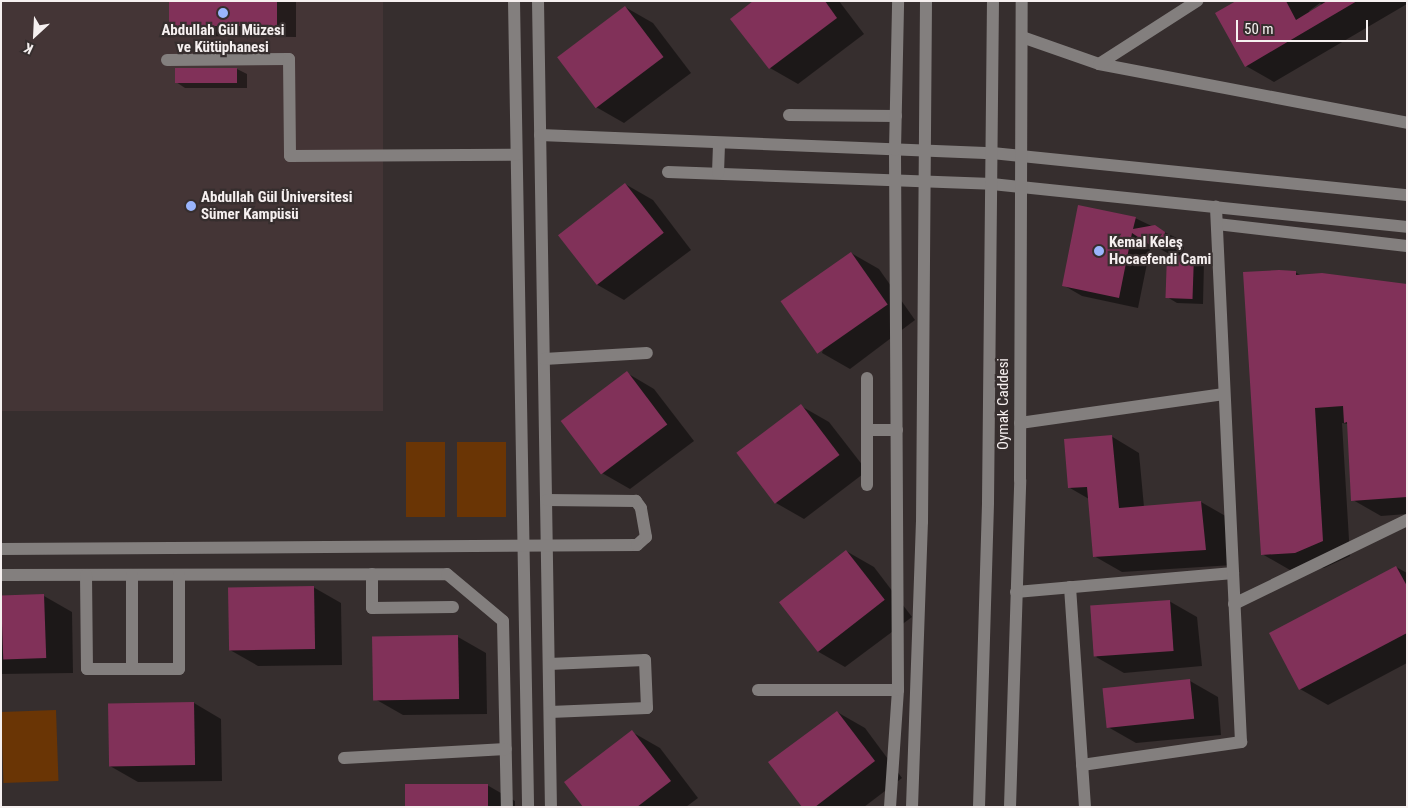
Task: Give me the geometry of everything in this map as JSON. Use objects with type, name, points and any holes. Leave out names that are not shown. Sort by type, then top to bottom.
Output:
[{"type":"street","points":[[514,1],[528,807]]},
{"type":"street","points":[[538,1],[551,807]]},
{"type":"street","points":[[890,807],[898,690],[896,116],[898,1]]},
{"type":"street","points":[[912,807],[922,522],[926,1]]},
{"type":"street","name":"Oymak Caddesi","points":[[979,807],[992,184],[993,1]]},
{"type":"street","name":"Oymak Caddesi","points":[[1010,807],[1020,423],[1022,1]]},
{"type":"street","points":[[1098,64],[1196,1]]},
{"type":"street","points":[[1022,37],[1098,64],[1407,123]]},
{"type":"street","points":[[167,60],[289,59],[290,156],[516,155]]},
{"type":"street","points":[[789,115],[896,116]]},
{"type":"street","points":[[540,135],[719,144],[992,153],[1407,195]]},
{"type":"street","points":[[718,173],[719,144]]},
{"type":"street","points":[[668,172],[926,180],[992,184],[1407,227]]},
{"type":"street","points":[[1082,766],[1241,742],[1216,207]]},
{"type":"street","points":[[1217,224],[1407,246]]},
{"type":"street","points":[[544,359],[647,354]]},
{"type":"street","points":[[867,485],[868,378]]},
{"type":"street","points":[[1020,423],[1224,394]]},
{"type":"street","points":[[867,430],[897,430]]},
{"type":"street","points":[[1,549],[548,547],[637,545],[646,536],[641,508],[636,501],[547,500]]},
{"type":"street","points":[[1234,604],[1407,520]]},
{"type":"street","points":[[1016,592],[1233,573]]},
{"type":"street","points":[[372,574],[372,608],[452,607]]},
{"type":"street","points":[[1,575],[447,574],[503,621],[507,807]]},
{"type":"street","points":[[86,575],[87,669],[179,669],[179,575]]},
{"type":"street","points":[[132,575],[132,669]]},
{"type":"street","points":[[1070,588],[1085,807]]},
{"type":"street","points":[[549,664],[645,660],[647,708],[550,712]]},
{"type":"street","points":[[758,690],[898,690]]},
{"type":"street","points":[[344,758],[506,749]]},
{"type":"shaded area","name":"Abdullah Gül Üniversitesi Sümer Kampüsü","points":[[1,1],[383,1],[383,411],[1,411]]},
{"type":"shaded area","points":[[406,442],[445,442],[445,517],[406,517]]},
{"type":"shaded area","points":[[457,442],[506,442],[506,517],[457,517]]},
{"type":"shaded area","points":[[56,710],[58,781],[4,783],[1,712]]},
{"type":"building","name":"Abdullah Gül Müzesi ve Kütüphanesi","points":[[169,1],[277,1],[277,26],[169,26]]},
{"type":"building","points":[[753,1],[825,1],[837,18],[769,69],[730,19]]},
{"type":"building","points":[[1236,1],[1286,1],[1296,20],[1327,1],[1357,1],[1245,67],[1215,13]]},
{"type":"building","points":[[625,6],[664,57],[596,108],[557,57]]},
{"type":"building","points":[[175,68],[237,68],[237,83],[175,83]]},
{"type":"building","points":[[625,183],[664,233],[597,285],[558,235]]},
{"type":"building","name":"Kemal Keleş Hocaefendi Cami","points":[[1078,205],[1136,217],[1133,229],[1155,225],[1165,232],[1163,247],[1150,245],[1132,233],[1119,298],[1062,286]]},
{"type":"building","points":[[851,252],[888,304],[817,354],[781,301]]},
{"type":"building","points":[[1167,255],[1194,256],[1192,299],[1165,298]]},
{"type":"building","points":[[1296,271],[1296,275],[1322,273],[1407,284],[1407,497],[1351,501],[1347,422],[1344,423],[1343,406],[1315,408],[1323,541],[1295,553],[1261,555],[1243,272]]},
{"type":"building","points":[[627,371],[667,425],[601,474],[561,421]]},
{"type":"building","points":[[801,404],[840,455],[775,504],[736,453]]},
{"type":"building","points":[[1112,435],[1119,508],[1201,501],[1206,550],[1093,557],[1087,487],[1068,488],[1064,439]]},
{"type":"building","points":[[846,550],[885,600],[818,652],[779,602]]},
{"type":"building","points":[[1396,566],[1407,586],[1407,633],[1299,690],[1269,633]]},
{"type":"building","points":[[314,586],[315,649],[229,650],[228,588]]},
{"type":"building","points":[[44,594],[46,658],[3,659],[1,596]]},
{"type":"building","points":[[1170,600],[1174,651],[1094,656],[1090,606]]},
{"type":"building","points":[[458,635],[459,699],[373,700],[372,637]]},
{"type":"building","points":[[1190,679],[1194,719],[1107,728],[1102,688]]},
{"type":"building","points":[[194,702],[195,765],[109,766],[108,704]]},
{"type":"building","points":[[837,711],[875,761],[815,807],[802,807],[768,762]]},
{"type":"building","points":[[632,730],[671,781],[637,807],[583,807],[564,782]]},
{"type":"building","points":[[405,784],[488,784],[488,807],[405,807]]},
{"type":"place","name":"Abdullah Gül Müzesi ve Kütüphanesi","points":[[223,13]]},
{"type":"place","name":"Abdullah Gül Üniversitesi Sümer Kampüsü","points":[[191,206]]},
{"type":"place","name":"Kemal Keleş Hocaefendi Cami","points":[[1099,251]]}]
